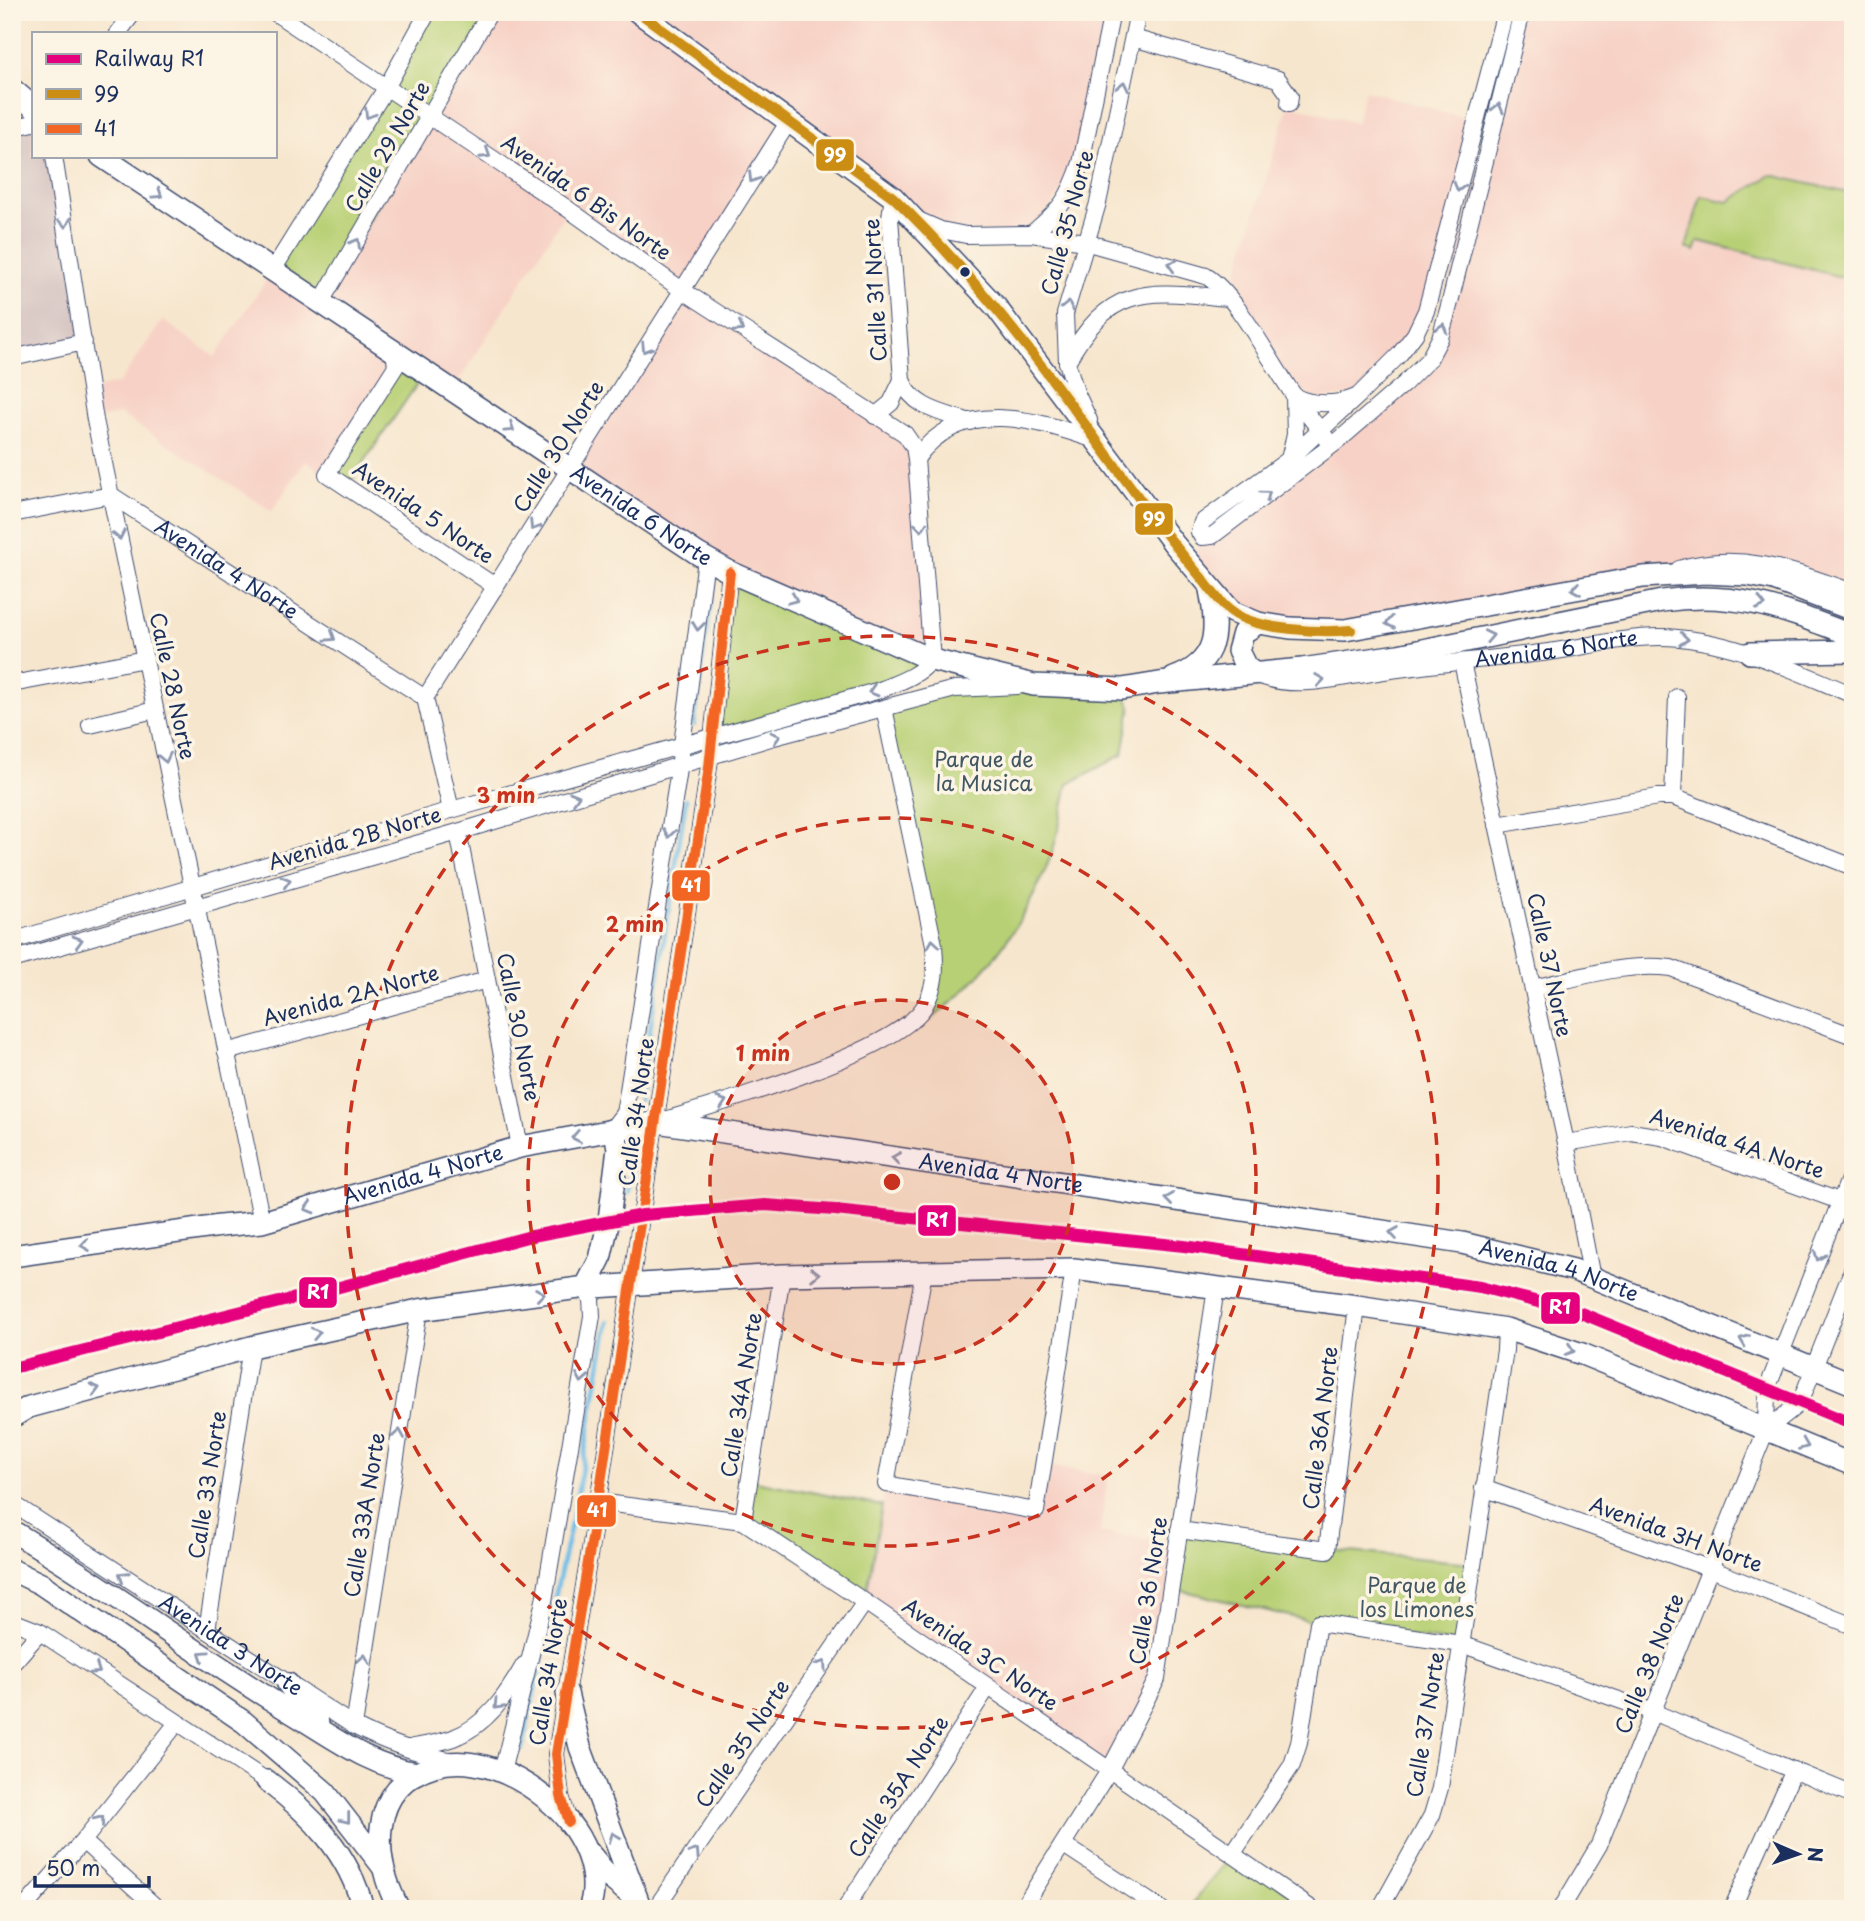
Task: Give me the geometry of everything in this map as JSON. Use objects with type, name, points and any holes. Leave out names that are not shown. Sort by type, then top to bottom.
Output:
[{"type":"main road","points":[[638,12],[893,197],[917,220],[996,307],[1122,477],[1231,612],[1258,623],[1315,631],[1364,628],[1661,575],[1734,574],[1790,585],[1853,610]]},
{"type":"main road","points":[[12,89],[32,106]]},
{"type":"main road","name":"Avenida 6 Norte","points":[[104,158],[321,302],[401,360],[706,559],[932,660],[1034,685],[1122,689],[1398,655],[1662,600],[1697,598],[1758,602],[1853,636]]},
{"type":"main road","points":[[1159,683],[1188,673],[1208,653],[1216,626],[1209,587]]},
{"type":"main road","points":[[1253,673],[1246,667],[1238,651],[1243,633],[1258,623]]},
{"type":"main road","points":[[1750,653],[1853,651]]},
{"type":"main road","points":[[1398,655],[1422,666]]},
{"type":"main road","name":"Avenida 4 Norte","points":[[12,1256],[262,1222],[520,1147],[657,1122],[1462,1243],[1574,1270],[1853,1384]]},
{"type":"main road","points":[[585,1288],[600,1259],[609,1220],[618,1149],[616,1136],[611,1130]]},
{"type":"main road","points":[[21,1412],[251,1347],[419,1310],[585,1288],[782,1275],[1074,1269],[1357,1306],[1506,1329],[1582,1354],[1853,1465]]},
{"type":"main road","name":"Avenida 3 Norte","points":[[12,1531],[56,1556],[259,1693],[368,1759],[397,1770],[417,1773]]},
{"type":"main road","points":[[12,1570],[41,1584],[244,1722],[325,1792],[383,1867]]},
{"type":"main road","points":[[288,1684],[326,1733]]},
{"type":"main road","points":[[567,1693],[580,1747],[647,1906]]},
{"type":"main road","points":[[399,1909],[391,1895],[383,1867],[379,1833],[384,1812],[403,1783],[417,1773],[435,1765],[458,1763],[502,1772],[532,1787],[555,1805],[586,1850],[610,1878],[647,1906]]},
{"type":"main road","points":[[267,1781],[325,1792]]},
{"type":"main road","points":[[267,1781],[299,1805],[337,1850],[351,1875],[363,1909]]},
{"type":"main road","points":[[586,1850],[593,1873],[592,1902],[589,1909]]},
{"type":"street","points":[[119,32],[134,12]]},
{"type":"street","name":"Avenida 6 Bis Norte","points":[[274,12],[568,209],[682,290],[905,434],[914,447],[916,459]]},
{"type":"street","name":"Calle 29 Norte","points":[[273,270],[386,88],[428,12]]},
{"type":"street","name":"Calle 29 Norte","points":[[321,302],[490,12]]},
{"type":"street","name":"Calle 35 Norte","points":[[1031,234],[1058,211],[1075,181],[1112,12]]},
{"type":"street","name":"Calle 35 Norte","points":[[1098,442],[1076,392],[1067,362],[1065,314],[1098,203],[1138,12]]},
{"type":"street","points":[[1505,12],[1426,311],[1415,334],[1399,355],[1289,460],[1202,523],[1199,527],[1202,537],[1212,537],[1332,446],[1429,359],[1440,338],[1522,12]]},
{"type":"street","points":[[1133,38],[1278,79],[1290,96],[1289,104]]},
{"type":"street","name":"Calle 30 Norte","points":[[425,698],[789,121]]},
{"type":"street","points":[[12,128],[32,123]]},
{"type":"street","name":"Calle 28 Norte","points":[[54,158],[95,420],[262,1222]]},
{"type":"street","name":"Calle 31 Norte","points":[[893,197],[890,218],[902,380]]},
{"type":"street","points":[[917,220],[941,230],[966,234],[1031,234],[1085,242],[1206,276],[1216,282],[1229,298],[1294,396],[1332,446]]},
{"type":"street","points":[[1067,362],[1079,340],[1098,317],[1119,303],[1143,295],[1167,293],[1229,298]]},
{"type":"street","points":[[12,358],[84,342]]},
{"type":"street","name":"Avenida 5 Norte","points":[[401,360],[327,474],[496,587]]},
{"type":"street","points":[[876,416],[891,403],[902,380]]},
{"type":"street","points":[[902,380],[907,391],[918,403],[970,422]]},
{"type":"street","points":[[1294,396],[1303,401],[1319,403],[1340,402],[1359,395]]},
{"type":"street","points":[[1289,460],[1295,435],[1294,396]]},
{"type":"street","points":[[932,660],[916,459],[923,448],[936,438],[970,422],[998,417],[1026,419],[1098,442]]},
{"type":"street","points":[[12,514],[111,495]]},
{"type":"street","name":"Avenida 4 Norte","points":[[111,495],[425,698]]},
{"type":"street","name":"Calle 34 Norte","points":[[611,1130],[624,1112],[682,746],[706,559]]},
{"type":"street","points":[[1661,575],[1701,562],[1746,562],[1792,571],[1853,592]]},
{"type":"street","name":"Calle 34 Norte","points":[[569,1822],[561,1796],[556,1754],[657,1122],[711,755],[730,572]]},
{"type":"street","name":"Avenida 6 Norte","points":[[1253,673],[1270,680],[1303,682],[1650,637],[1697,641],[1750,653],[1853,695]]},
{"type":"street","points":[[12,684],[145,659]]},
{"type":"street","name":"Avenida 2B Norte","points":[[12,941],[451,810],[880,690],[925,668],[932,660]]},
{"type":"street","name":"Calle 37 Norte","points":[[1462,662],[1566,1143],[1592,1278]]},
{"type":"street","name":"Avenida 2B Norte","points":[[12,960],[458,832],[711,755],[884,708],[955,689],[1034,685]]},
{"type":"street","points":[[1673,797],[1677,697]]},
{"type":"street","points":[[425,698],[451,810]]},
{"type":"street","points":[[657,1122],[849,1058],[907,1025],[923,1009],[933,989],[936,966],[884,708]]},
{"type":"street","points":[[90,725],[155,710]]},
{"type":"street","points":[[1497,825],[1658,797],[1673,797],[1853,867]]},
{"type":"street","name":"Calle 30 Norte","points":[[458,832],[520,1147]]},
{"type":"street","points":[[1533,988],[1622,968],[1649,965],[1671,968],[1853,1036]]},
{"type":"street","name":"Avenida 2A Norte","points":[[226,1052],[487,980]]},
{"type":"street","name":"Avenida 4A Norte","points":[[1566,1143],[1631,1132],[1662,1137],[1847,1203]]},
{"type":"street","name":"Calle 38 Norte","points":[[1561,1909],[1600,1844],[1766,1430],[1767,1389],[1847,1203],[1853,1169]]},
{"type":"street","name":"Calle 38 Norte","points":[[1766,1430],[1800,1403],[1853,1268]]},
{"type":"street","points":[[924,1272],[886,1484],[1036,1511],[1074,1269]]},
{"type":"street","name":"Calle 34A Norte","points":[[743,1521],[782,1275]]},
{"type":"street","name":"Calle 34 Norte","points":[[502,1772],[534,1648],[592,1316],[591,1299],[585,1288]]},
{"type":"street","name":"Calle 36 Norte","points":[[1022,1909],[1110,1769],[1157,1679],[1216,1288]]},
{"type":"street","name":"Calle 36A Norte","points":[[1179,1530],[1327,1550],[1357,1306]]},
{"type":"street","name":"Calle 33A Norte","points":[[354,1726],[419,1310]]},
{"type":"street","name":"Calle 37 Norte","points":[[1380,1909],[1432,1815],[1437,1797],[1506,1329]]},
{"type":"street","name":"Calle 33 Norte","points":[[207,1630],[251,1347]]},
{"type":"street","name":"Avenida 3H Norte","points":[[1483,1488],[1711,1569],[1853,1626]]},
{"type":"street","name":"Avenida 3C Norte","points":[[598,1502],[743,1521],[1312,1909]]},
{"type":"street","name":"Avenida 3 Norte","points":[[12,1503],[354,1726],[379,1740],[458,1763]]},
{"type":"street","name":"Calle 35 Norte","points":[[647,1906],[865,1602]]},
{"type":"street","points":[[12,1623],[40,1632],[267,1781]]},
{"type":"street","points":[[1233,1853],[1293,1765],[1318,1623],[1461,1644],[1653,1712],[1853,1795]]},
{"type":"street","points":[[12,1664],[40,1632]]},
{"type":"street","points":[[405,1749],[453,1738],[483,1721],[506,1697],[534,1648]]},
{"type":"street","name":"Calle 35A Norte","points":[[845,1909],[988,1687]]},
{"type":"street","points":[[23,1909],[83,1841],[177,1723]]},
{"type":"street","points":[[1731,1909],[1794,1770]]},
{"type":"street","points":[[83,1841],[158,1909]]},
{"type":"street","points":[[1064,1845],[1161,1909]]},
{"type":"shaded area","points":[[490,12],[1112,12],[1081,163],[1031,234],[941,230],[789,121],[682,290],[568,209],[453,390],[413,363],[327,474],[305,461],[272,511],[120,414],[95,420],[92,390],[119,383],[163,320],[215,357],[273,270]]},
{"type":"shaded area","points":[[1522,12],[1853,12],[1853,592],[1775,567],[1364,628],[1262,623],[1185,558],[1429,359]]},
{"type":"shaded area","points":[[1365,90],[1477,121],[1426,311],[1359,395],[1303,401],[1229,298],[1289,104],[1356,123]]},
{"type":"shaded area","points":[[32,123],[32,158],[54,158],[84,342],[12,358],[12,128]]},
{"type":"shaded area","points":[[682,290],[909,439],[932,660],[730,572],[570,468]]},
{"type":"shaded area","points":[[1043,1465],[1108,1476],[1100,1532],[1177,1543],[1157,1679],[1110,1769],[865,1602],[886,1484],[1036,1511]]},
{"type":"green space","points":[[428,12],[490,12],[321,302],[273,270]]},
{"type":"green space","points":[[1771,175],[1853,194],[1853,280],[1699,241],[1695,251],[1686,248],[1701,196],[1728,202]]},
{"type":"green space","points":[[396,366],[426,371],[347,487],[327,474]]},
{"type":"green space","points":[[730,572],[925,668],[713,737]]},
{"type":"green space","name":"Parque de la Musica","points":[[955,689],[1122,689],[1131,707],[1123,754],[1068,784],[1050,858],[1015,927],[985,968],[929,1021],[923,1014],[936,966],[884,708]]},
{"type":"green space","points":[[750,1480],[882,1506],[865,1602],[743,1521]]},
{"type":"green space","name":"Parque de los Limones","points":[[1179,1530],[1327,1550],[1472,1563],[1461,1644],[1318,1623],[1172,1588]]},
{"type":"green space","points":[[1233,1853],[1312,1909],[1203,1909],[1193,1902]]},
{"type":"waterway","points":[[694,725],[714,578]]},
{"type":"waterway","points":[[639,1100],[686,799]]},
{"type":"waterway","points":[[627,1192],[634,1148]]},
{"type":"waterway","points":[[522,1749],[576,1501],[608,1321]]},
{"type":"rail line","name":"R1","points":[[12,1368],[332,1289],[527,1237],[643,1215],[765,1205],[1184,1246],[1480,1287],[1581,1313],[1853,1424]]},
{"type":"transit line","name":"99","points":[[638,12],[893,197],[921,225],[1026,345],[1160,527],[1228,609],[1243,618],[1273,626],[1324,631],[1351,630]]},
{"type":"transit line","name":"41","points":[[569,1822],[561,1796],[556,1754],[598,1502],[709,767],[730,572]]}]
